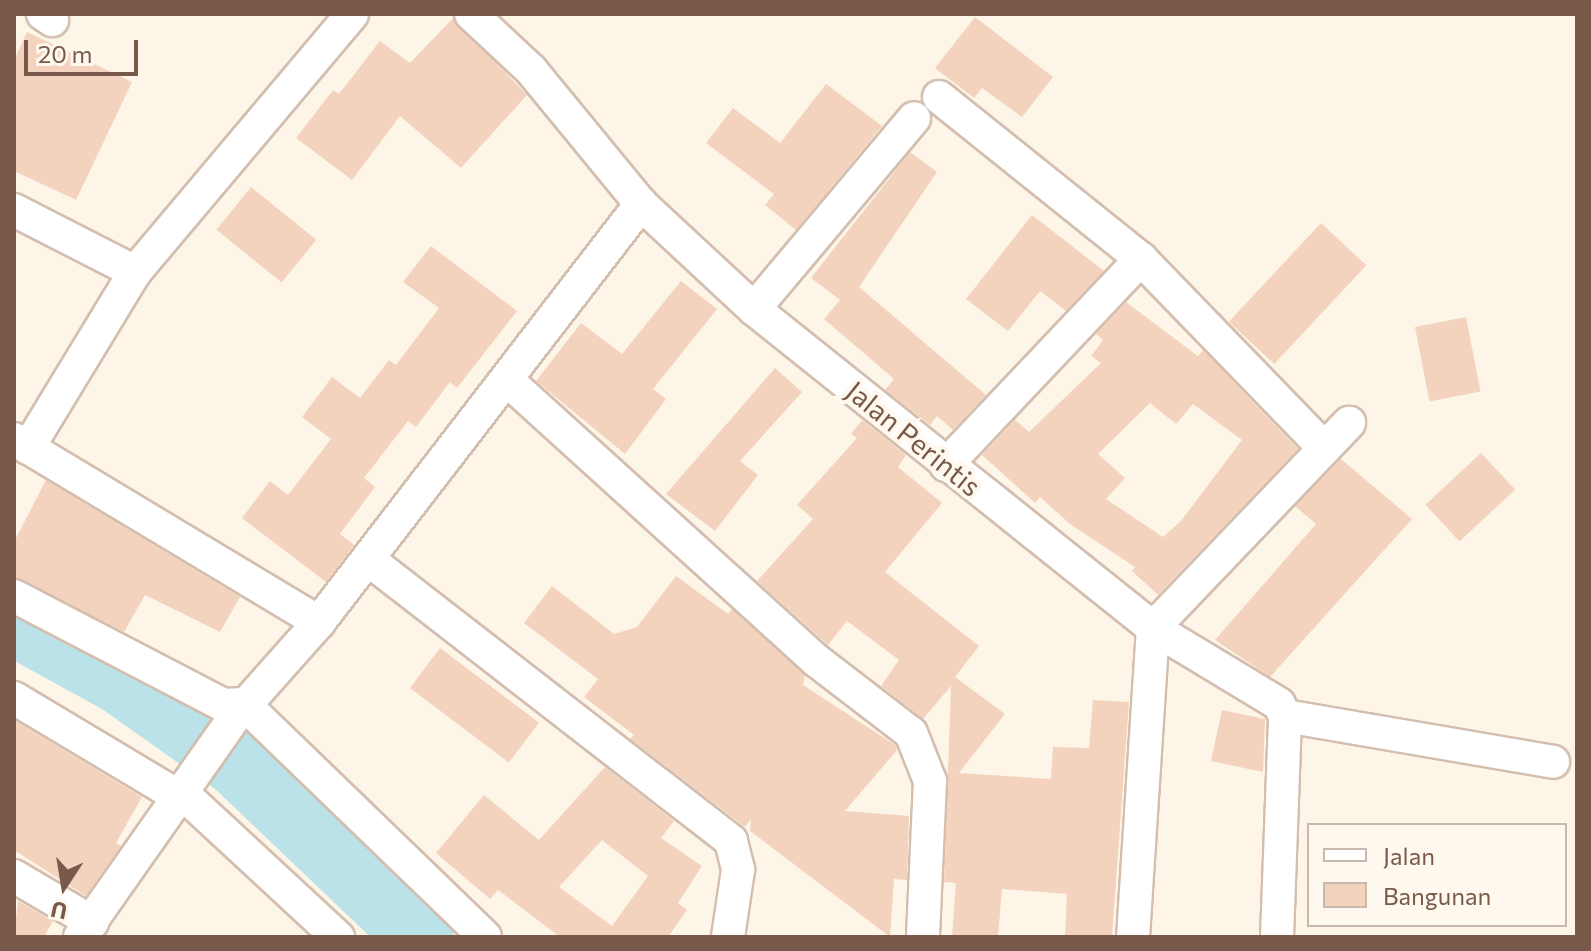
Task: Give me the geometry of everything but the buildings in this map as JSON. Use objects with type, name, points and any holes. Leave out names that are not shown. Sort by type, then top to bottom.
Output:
[{"type":"street","points":[[319,622],[21,444],[135,272],[352,14]]},
{"type":"street","name":"Jalan Perintis","points":[[471,14],[531,70],[641,204],[754,309],[1153,628],[1279,704],[1285,716]]},
{"type":"street","points":[[939,97],[1141,259],[1325,449]]},
{"type":"street","points":[[754,309],[914,118]]},
{"type":"street","points":[[14,876],[86,929],[179,791],[239,712],[369,560],[641,204]]},
{"type":"street","points":[[14,210],[135,272]]},
{"type":"street","points":[[946,465],[1141,259]]},
{"type":"street","points":[[507,380],[817,661],[911,733],[930,781],[923,937]]},
{"type":"street","points":[[1133,937],[1153,628],[1349,423]]},
{"type":"street","points":[[369,560],[731,841],[738,870],[728,937]]},
{"type":"street","points":[[14,596],[239,712],[485,937]]},
{"type":"street","points":[[14,698],[179,791],[338,937]]},
{"type":"street","points":[[1277,937],[1285,716],[1553,762]]},
{"type":"waterway","points":[[14,622],[120,680],[236,762],[420,937]]}]
